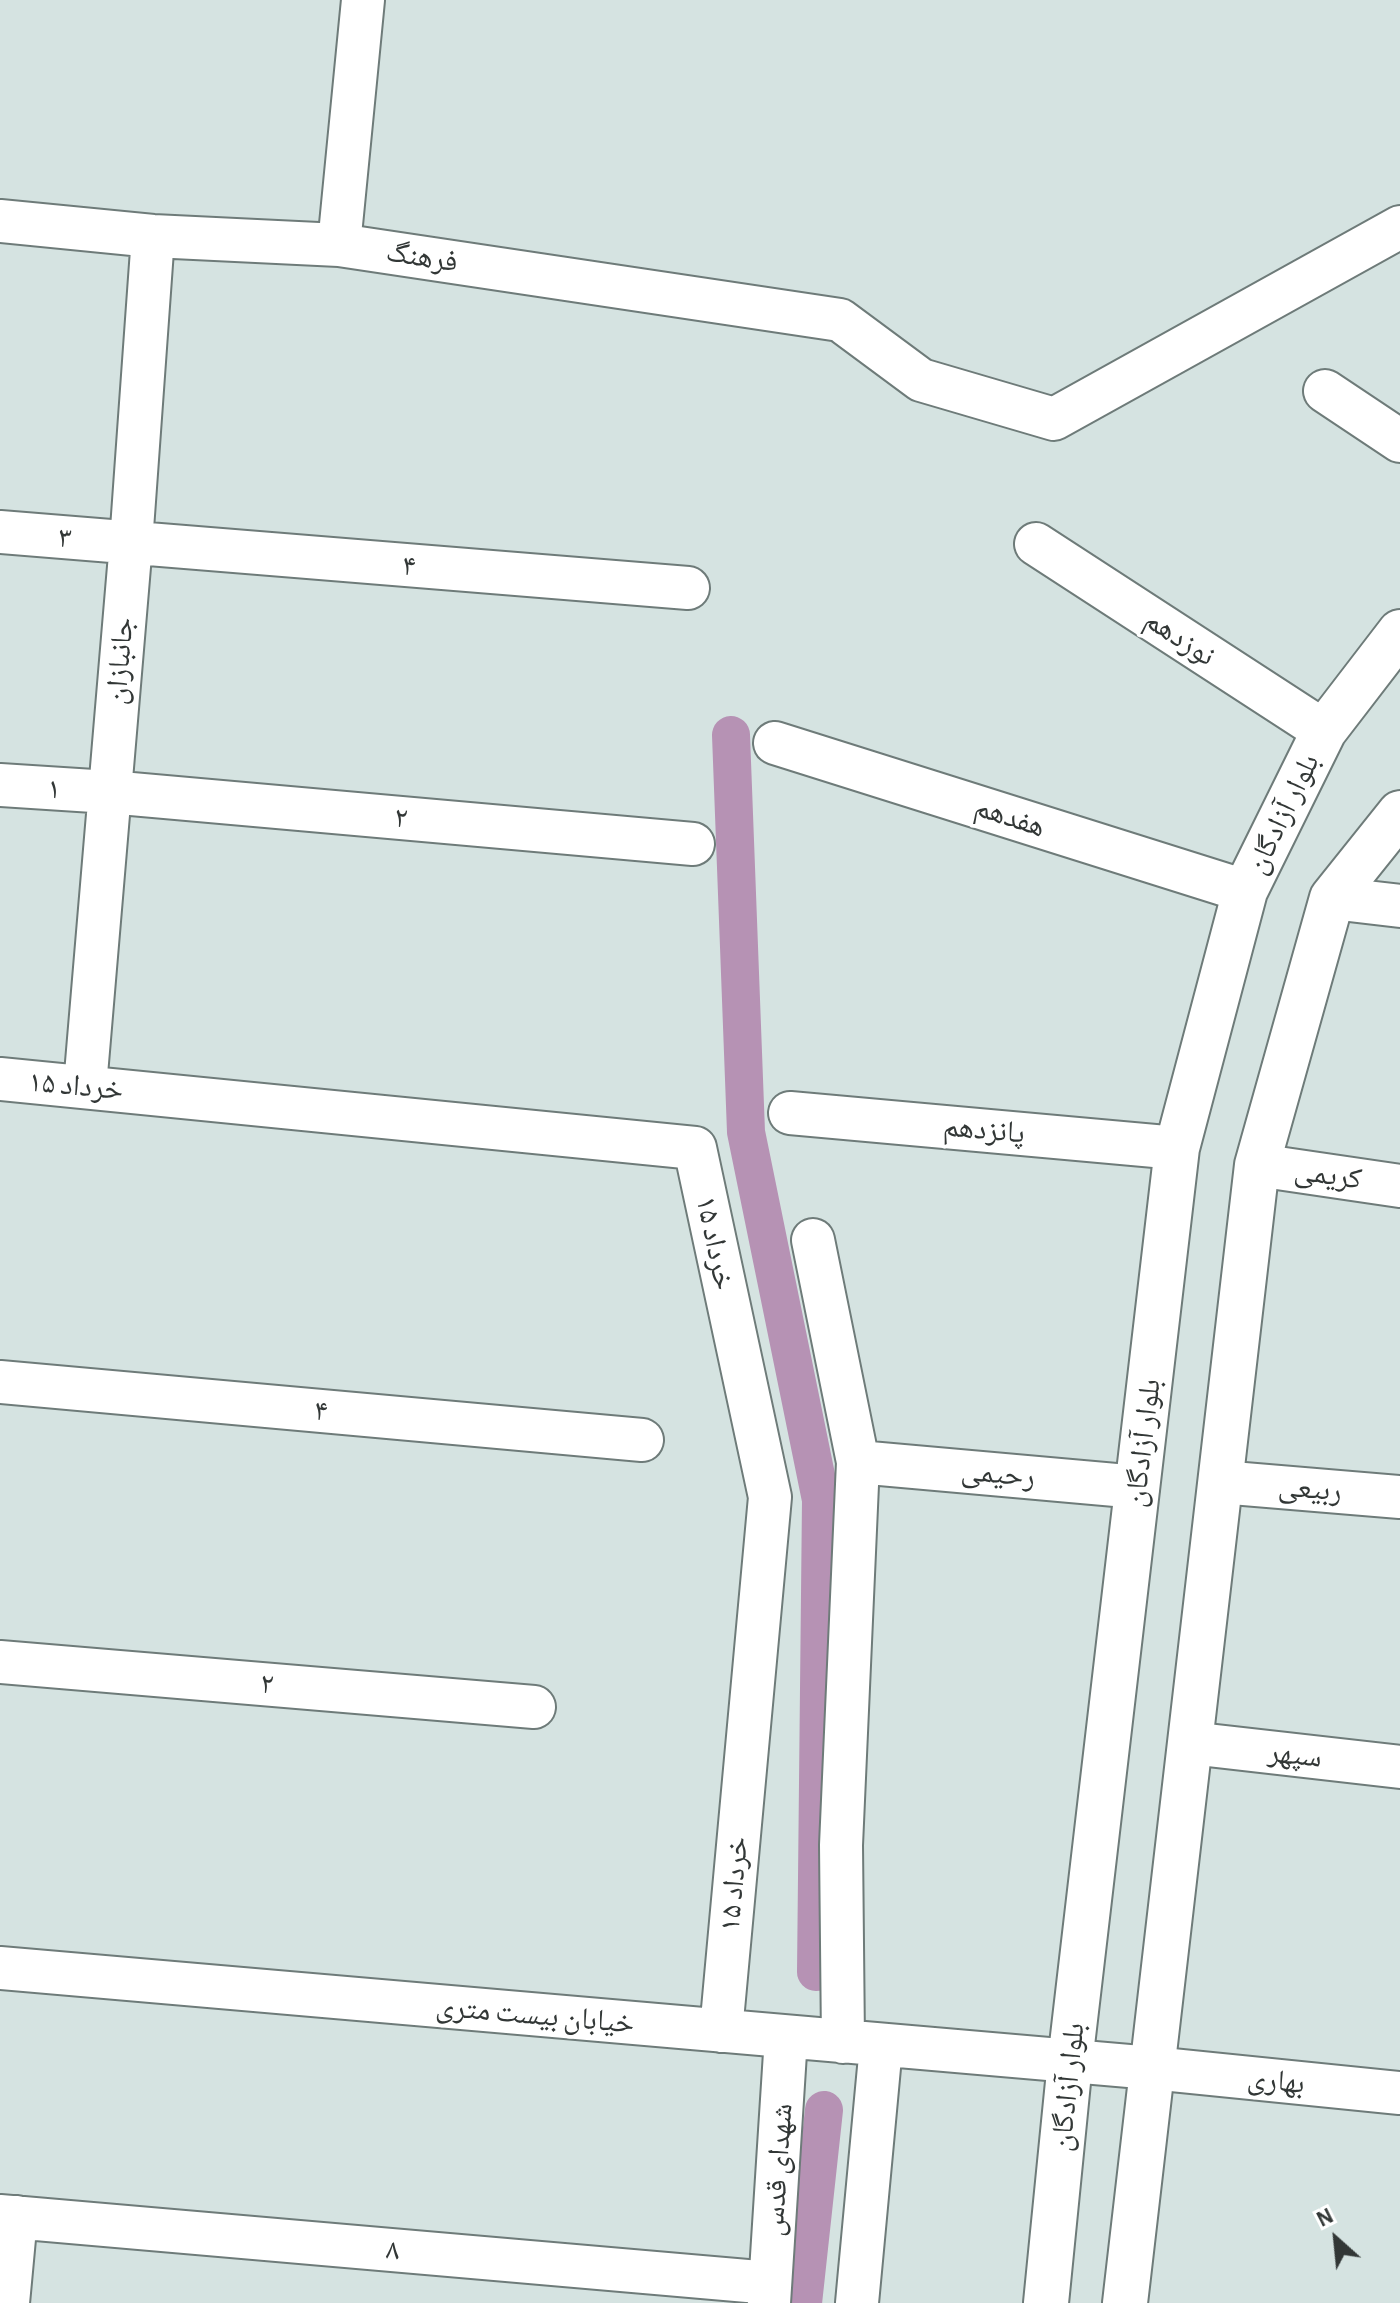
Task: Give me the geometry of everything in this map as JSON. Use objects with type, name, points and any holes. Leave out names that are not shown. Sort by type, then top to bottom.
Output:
[{"type":"main road","name":"بلوار آزادگان","points":[[1046,2303],[1070,2062],[1177,1148],[1245,891],[1324,731],[1400,632]]},
{"type":"main road","points":[[1125,2303],[1257,1165],[1332,898],[1400,813]]},
{"type":"street","points":[[339,245],[363,0]]},
{"type":"street","name":"فرهنگ","points":[[0,221],[153,236],[339,245],[840,320],[921,380],[1054,419],[1400,227]]},
{"type":"street","name":"جانبازان","points":[[85,1086],[131,543],[153,236]]},
{"type":"street","points":[[1325,391],[1400,441]]},
{"type":"street","name":"۳","points":[[0,532],[131,543]]},
{"type":"street","name":"۴","points":[[131,543],[688,588]]},
{"type":"street","name":"نوزدهم","points":[[1036,544],[1324,731]]},
{"type":"street","name":"هفدهم","points":[[775,743],[1245,891]]},
{"type":"street","name":"۱","points":[[0,785],[109,792]]},
{"type":"street","name":"۲","points":[[109,792],[693,844]]},
{"type":"street","points":[[1332,898],[1400,906]]},
{"type":"street","name":"۱۵ خرداد","points":[[0,1079],[695,1148],[770,1497],[721,2031]]},
{"type":"street","name":"پانزدهم","points":[[790,1113],[1177,1148]]},
{"type":"street","name":"کریمی","points":[[1257,1165],[1400,1186]]},
{"type":"street","points":[[813,1240],[858,1462],[841,1845],[862,2044],[857,2303]]},
{"type":"street","name":"۴","points":[[0,1382],[642,1440]]},
{"type":"street","name":"رحیمی","points":[[858,1462],[1138,1487]]},
{"type":"street","name":"ربیعی","points":[[1220,1482],[1400,1497]]},
{"type":"street","name":"۲","points":[[0,1662],[534,1707]]},
{"type":"street","name":"سپهر","points":[[1190,1743],[1400,1767]]},
{"type":"street","name":"خیابان بیست متری","points":[[0,1968],[1070,2062]]},
{"type":"street","name":"شهدای قدس","points":[[769,2293],[786,2037]]},
{"type":"street","name":"بهاری","points":[[1070,2062],[1400,2093]]},
{"type":"street","points":[[8,2216],[8,2303]]},
{"type":"street","name":"۸","points":[[8,2216],[769,2293]]},
{"type":"waterway","points":[[731,735],[746,1132],[821,1500],[816,1972]]},
{"type":"waterway","points":[[803,2303],[824,2110]]}]
